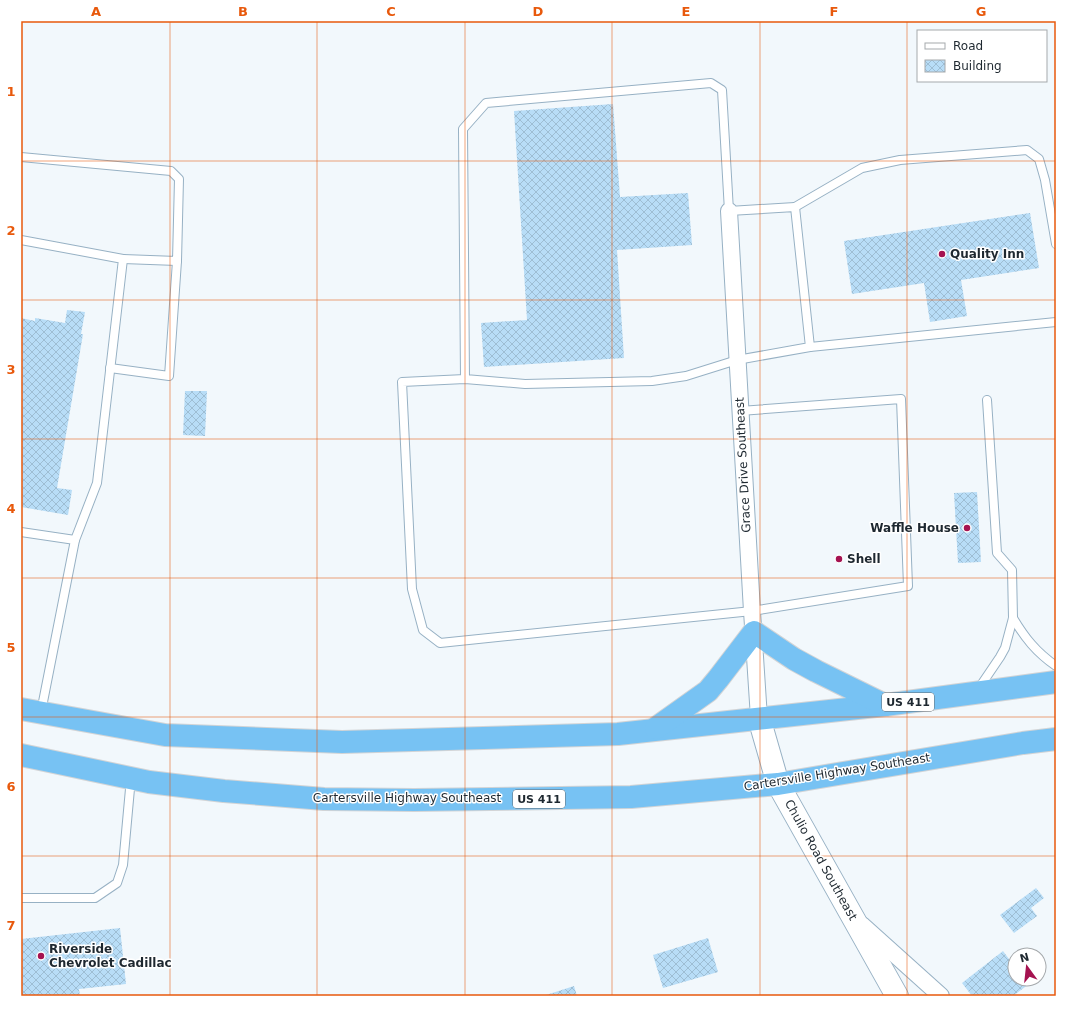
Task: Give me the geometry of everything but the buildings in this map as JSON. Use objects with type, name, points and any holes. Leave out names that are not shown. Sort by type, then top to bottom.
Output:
[{"type":"highway","points":[[654,730],[708,691],[718,679],[753,622],[794,660],[885,704]]},
{"type":"highway","name":"US 411","points":[[31,711],[165,735],[342,742],[618,734],[885,704],[1056,682]]},
{"type":"highway","name":"Cartersville Highway Southeast","points":[[21,756],[149,782],[224,792],[324,799],[414,800],[631,797],[778,784],[1023,743],[1056,739]]},
{"type":"street","name":"Grace Drive Southeast","points":[[729,211],[759,718]]},
{"type":"street","name":"Chulio Road Southeast","points":[[759,718],[778,784],[897,996]]},
{"type":"street","points":[[852,916],[941,996]]},
{"type":"lane","points":[[465,379],[463,128],[486,103],[711,83],[722,90],[729,211],[795,207],[862,168],[900,160],[1027,150],[1039,159],[1045,180],[1056,244]]},
{"type":"lane","points":[[21,157],[171,171],[179,179],[177,261],[169,376],[110,368]]},
{"type":"lane","points":[[795,207],[810,347]]},
{"type":"lane","points":[[21,240],[123,259],[177,261]]},
{"type":"lane","points":[[31,711],[75,540],[97,483],[123,259]]},
{"type":"lane","points":[[740,411],[901,399],[908,586],[753,622],[440,643],[423,630],[412,589],[402,382],[465,379],[525,384],[652,381],[686,376],[737,360],[810,347],[1056,322]]},
{"type":"lane","points":[[975,692],[982,685],[1005,648],[1013,618],[1012,570],[997,553],[987,400]]},
{"type":"lane","points":[[21,532],[75,540]]},
{"type":"lane","points":[[1013,618],[1024,636],[1038,652],[1056,666]]},
{"type":"lane","points":[[21,898],[95,898],[118,883],[123,865],[131,778]]},
{"type":"place","name":"Quality Inn","points":[[942,254]]},
{"type":"place","name":"Waffle House","points":[[967,528]]},
{"type":"place","name":"Shell","points":[[839,559]]},
{"type":"place","name":"Riverside Chevrolet Cadillac","points":[[41,956]]}]
